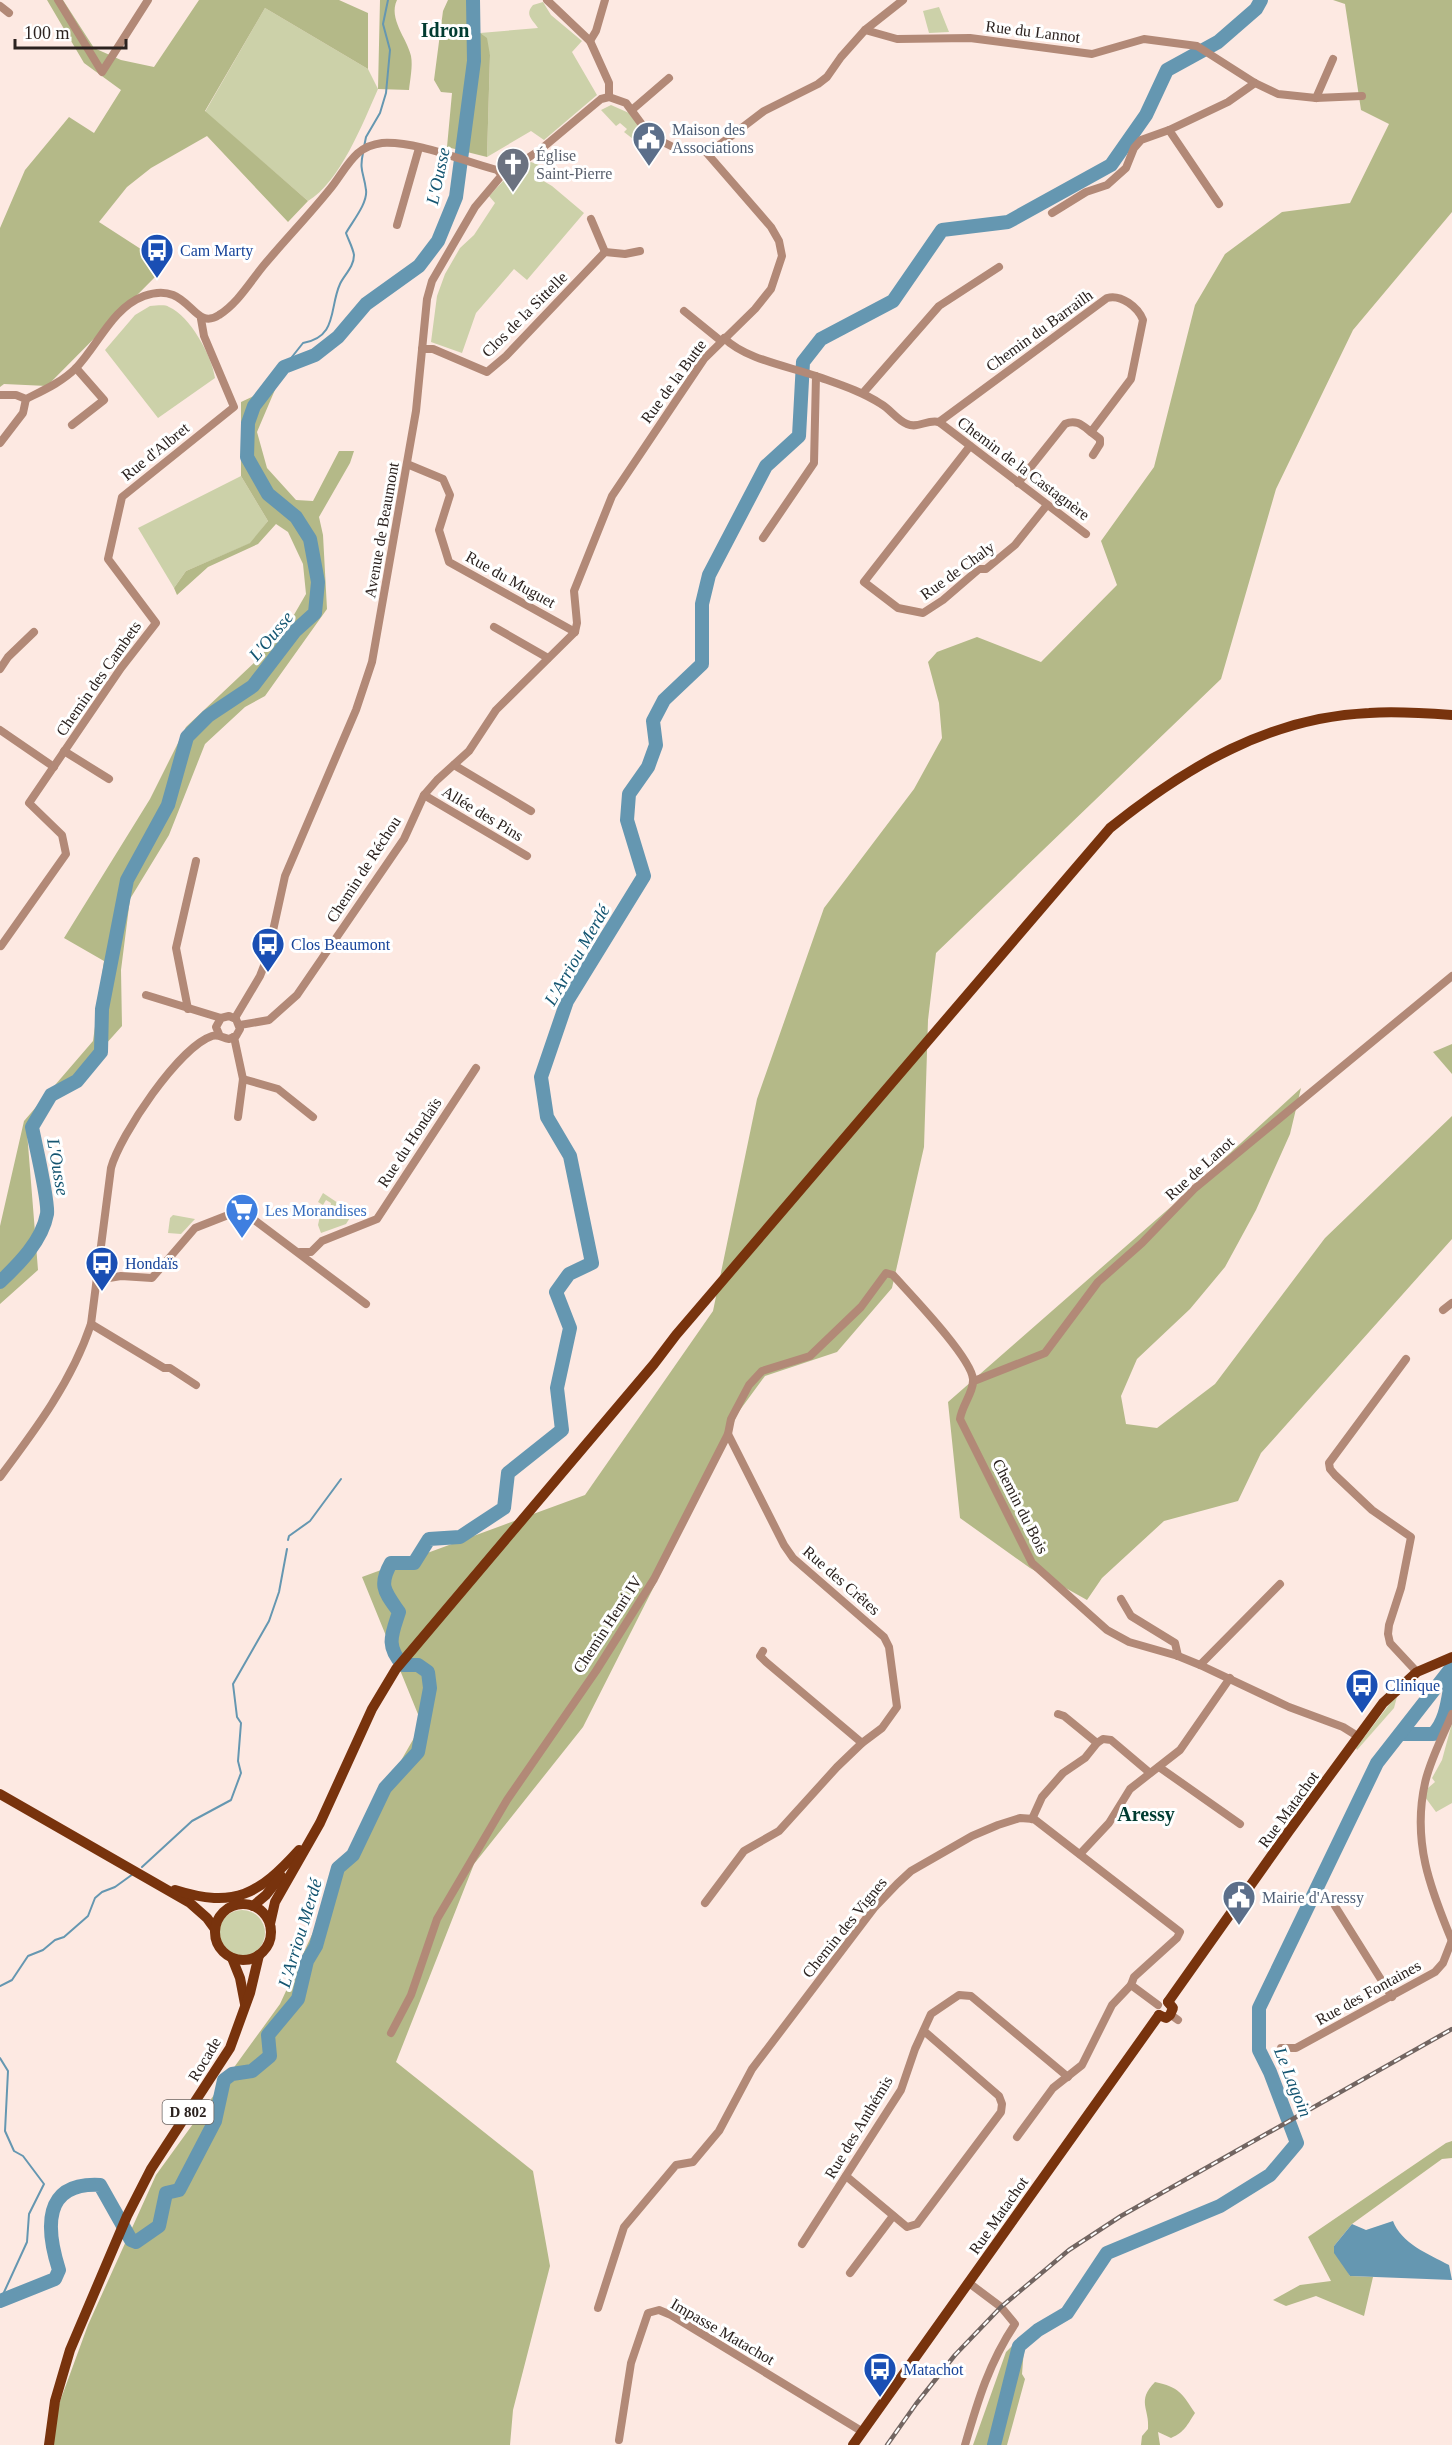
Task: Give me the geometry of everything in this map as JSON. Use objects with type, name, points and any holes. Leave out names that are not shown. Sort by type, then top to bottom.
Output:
[{"type":"main road","points":[[0,1794],[190,1903],[207,1918],[215,1929],[217,1943],[232,1958],[241,1960],[260,1955],[270,1941],[270,1924],[275,1902],[309,1844],[372,1709],[407,1655],[654,1364],[682,1338],[1090,858],[1141,803],[1219,753],[1265,733],[1309,721],[1368,712],[1417,713],[1452,717]]},
{"type":"main road","name":"Rue Matachot","points":[[853,2445],[1162,2008],[1383,1703],[1417,1672],[1452,1657]]},
{"type":"main road","points":[[253,1906],[273,1887],[328,1802]]},
{"type":"main road","points":[[155,1883],[202,1897],[220,1898],[240,1895],[259,1888],[274,1877],[298,1850]]},
{"type":"main road","points":[[190,1903],[214,1910],[226,1910],[244,1904],[253,1906],[266,1916],[270,1924]]},
{"type":"main road","points":[[215,1929],[221,1915],[226,1910]]},
{"type":"main road","name":"D 802","points":[[245,2007],[260,1955]]},
{"type":"main road","points":[[232,1958],[240,1978],[245,2007]]},
{"type":"main road","name":"Rocade","points":[[49,2445],[55,2401],[70,2350],[127,2216],[151,2169],[230,2048],[245,2007]]},
{"type":"main road","points":[[1162,2008],[1166,2018],[1175,2017]]},
{"type":"street","points":[[58,0],[102,72],[148,0]]},
{"type":"street","points":[[547,0],[590,40],[609,83],[609,97],[626,103],[633,109],[643,126],[661,141],[686,152],[705,152],[717,146],[764,111],[818,84],[827,77],[865,30],[903,0]]},
{"type":"street","points":[[590,40],[596,31],[605,0]]},
{"type":"street","points":[[0,6],[9,13]]},
{"type":"street","name":"Rue du Lannot","points":[[865,30],[897,39],[970,38],[1092,54],[1144,39],[1197,46],[1255,83],[1278,94],[1316,98],[1362,96]]},
{"type":"street","points":[[1316,98],[1333,59]]},
{"type":"street","points":[[633,109],[669,78]]},
{"type":"street","points":[[1052,213],[1086,192],[1107,185],[1126,168],[1134,148],[1142,140],[1228,102],[1255,83]]},
{"type":"street","name":"Avenue de Beaumont","points":[[237,1021],[267,958],[285,876],[356,710],[372,662],[416,411],[427,299],[432,281],[475,207],[502,175],[540,150],[601,99],[609,97]]},
{"type":"street","points":[[1169,130],[1219,204]]},
{"type":"street","points":[[0,395],[16,395],[26,399],[58,383],[76,368],[112,320],[126,306],[143,296],[160,292],[172,293],[185,302],[201,319],[209,320],[219,315],[239,297],[359,152],[371,146],[401,144],[497,170],[502,175]]},
{"type":"street","points":[[397,225],[419,148]]},
{"type":"street","name":"Rue de la Butte","points":[[576,628],[574,591],[612,496],[704,359],[755,309],[771,289],[782,256],[779,241],[771,227],[705,152]]},
{"type":"street","points":[[591,219],[605,252],[625,255],[640,251]]},
{"type":"street","name":"Clos de la Sittelle","points":[[422,349],[433,349],[487,372],[506,356],[605,252]]},
{"type":"street","points":[[863,393],[939,306],[999,267]]},
{"type":"street","name":"Chemin du Barrailh","points":[[939,422],[1107,298],[1114,296],[1121,298],[1140,313],[1143,320],[1141,332],[1131,379],[1091,432]]},
{"type":"street","name":"Chemin de la Castagnère","points":[[684,311],[722,340],[741,351],[863,393],[909,425],[939,422],[1086,534]]},
{"type":"street","name":"Rue d'Albret","points":[[156,623],[108,559],[122,497],[234,407],[204,336],[201,319]]},
{"type":"street","points":[[72,425],[104,400],[76,368]]},
{"type":"street","points":[[764,538],[814,463],[814,375]]},
{"type":"street","points":[[0,442],[23,413],[26,399]]},
{"type":"street","points":[[1018,483],[1065,424],[1072,421],[1077,422],[1100,439],[1100,444],[1093,455]]},
{"type":"street","name":"Rue de Chaly","points":[[970,446],[864,582],[898,608],[923,612],[943,600],[979,569],[986,569],[1015,545],[1047,505]]},
{"type":"street","name":"Rue du Muguet","points":[[407,464],[443,479],[450,495],[439,530],[449,562],[576,628]]},
{"type":"street","name":"Chemin des Cambets","points":[[1,946],[66,854],[62,835],[29,802],[121,668],[156,623]]},
{"type":"street","points":[[494,627],[548,658]]},
{"type":"street","name":"Chemin de Réchou","points":[[237,1021],[270,1020],[297,995],[404,839],[424,795],[469,751],[496,710],[576,628]]},
{"type":"street","points":[[0,669],[8,657],[34,632]]},
{"type":"street","points":[[0,730],[54,767]]},
{"type":"street","name":"Chemin des Cambets","points":[[64,751],[109,779]]},
{"type":"street","points":[[454,765],[531,811]]},
{"type":"street","name":"Allée des Pins","points":[[424,795],[527,856]]},
{"type":"street","points":[[188,1009],[176,948],[196,861]]},
{"type":"street","name":"Rue de Lanot","points":[[974,1381],[1045,1353],[1098,1282],[1142,1244],[1194,1189],[1452,976]]},
{"type":"street","points":[[146,995],[220,1018],[229,1016],[237,1021],[238,1033],[234,1038],[225,1039],[219,1034],[216,1027],[220,1018]]},
{"type":"street","points":[[0,1477],[53,1402],[75,1365],[90,1324],[111,1168],[118,1149],[164,1078],[185,1055],[209,1037],[219,1034]]},
{"type":"street","points":[[234,1038],[243,1079],[238,1117]]},
{"type":"street","name":"Rue du Hondaïs","points":[[297,1251],[310,1252],[322,1241],[376,1219],[476,1068]]},
{"type":"street","points":[[243,1079],[278,1089],[313,1117]]},
{"type":"street","points":[[97,1280],[121,1276],[152,1278],[195,1228],[242,1210],[366,1305]]},
{"type":"street","name":"Chemin Henri IV","points":[[391,2033],[411,1995],[437,1919],[507,1800],[597,1671],[654,1579],[728,1434],[731,1419],[749,1385],[762,1371],[810,1356],[861,1307],[886,1273],[893,1275],[965,1359],[974,1381]]},
{"type":"street","points":[[1443,1310],[1452,1303]]},
{"type":"street","points":[[90,1324],[164,1368],[170,1368],[196,1386]]},
{"type":"street","points":[[1406,1359],[1329,1463],[1335,1474],[1372,1510],[1411,1537],[1401,1588],[1388,1634],[1390,1643],[1417,1672]]},
{"type":"street","name":"Chemin du Bois","points":[[974,1381],[960,1419],[1032,1563],[1107,1630],[1130,1642],[1200,1665],[1289,1707],[1343,1727],[1359,1737]]},
{"type":"street","name":"Rue des Crêtes","points":[[705,1903],[744,1851],[779,1832],[862,1743],[882,1728],[897,1707],[889,1647],[884,1637],[793,1558],[784,1545],[728,1434]]},
{"type":"street","points":[[1200,1665],[1280,1584]]},
{"type":"street","points":[[1121,1599],[1131,1616],[1175,1643],[1178,1656]]},
{"type":"street","points":[[763,1651],[760,1656],[766,1662],[862,1743]]},
{"type":"street","points":[[1080,1854],[1109,1823],[1130,1789],[1180,1750],[1230,1678]]},
{"type":"street","points":[[1058,1714],[1064,1716],[1097,1743]]},
{"type":"street","points":[[1452,1714],[1425,1781],[1421,1806],[1421,1848],[1430,1887],[1452,1940]]},
{"type":"street","points":[[1017,2137],[1053,2088],[1082,2065],[1112,2005],[1131,1985],[1134,1977],[1176,1938],[1179,1932],[1032,1819],[1042,1797],[1063,1773],[1085,1758],[1103,1739],[1111,1740],[1150,1773]]},
{"type":"street","points":[[1159,1767],[1240,1824]]},
{"type":"street","name":"Chemin des Vignes","points":[[598,2308],[624,2227],[676,2165],[693,2162],[719,2131],[752,2069],[874,1908],[911,1871],[972,1836],[1009,1821],[1020,1818],[1032,1819]]},
{"type":"street","points":[[1335,1906],[1392,1997]]},
{"type":"street","name":"Rue des Fontaines","points":[[1281,2048],[1296,2048],[1435,1972],[1443,1963],[1452,1940]]},
{"type":"street","points":[[1131,1985],[1162,2008]]},
{"type":"street","name":"Rue des Anthémis","points":[[802,2244],[901,2090],[915,2049],[931,2014],[941,2006],[959,1995],[971,1996],[1068,2077]]},
{"type":"street","points":[[846,2176],[907,2227],[917,2224],[1002,2107],[999,2096],[924,2031]]},
{"type":"street","points":[[850,2273],[893,2216]]},
{"type":"street","points":[[965,2445],[983,2383],[998,2349],[1015,2324],[1001,2307],[969,2283]]},
{"type":"street","name":"Impasse Matachot","points":[[619,2440],[631,2362],[648,2313],[659,2310],[862,2432]]},
{"type":"green space","points":[[47,0],[63,0],[94,48],[121,60],[154,67],[199,0],[339,0],[368,13],[368,69],[265,8],[205,111],[308,201],[288,222],[207,136],[151,168],[127,187],[99,222],[164,264],[156,276],[47,386],[4,384],[0,387],[0,228],[25,170],[69,117],[94,133],[121,90],[84,63]]},
{"type":"green space","points":[[380,0],[397,0],[396,21],[412,60],[409,90],[378,89]]},
{"type":"green space","points":[[448,0],[477,0],[480,33],[487,38],[490,55],[487,157],[447,147],[452,93],[441,92],[434,80],[443,11]]},
{"type":"green space","points":[[1333,0],[1452,0],[1452,212],[1353,330],[1276,489],[1221,679],[936,953],[928,1020],[924,1147],[892,1288],[837,1352],[765,1376],[737,1414],[726,1444],[583,1727],[474,1864],[396,2062],[533,2171],[550,2266],[513,2410],[510,2445],[44,2445],[88,2325],[156,2175],[280,2004],[356,1839],[422,1724],[362,1577],[585,1495],[713,1311],[757,1099],[824,908],[914,789],[942,738],[939,703],[928,662],[937,652],[977,637],[1041,662],[1117,585],[1101,541],[1154,467],[1195,305],[1225,254],[1282,212],[1350,203],[1389,124],[1361,110],[1345,4]]},
{"type":"green space","points":[[543,2],[551,15],[582,41],[572,52],[597,95],[544,140],[531,131],[487,157],[490,55],[480,33],[538,28],[529,12],[533,5]]},
{"type":"green space","points":[[939,7],[949,32],[929,33],[923,11]]},
{"type":"green space","points":[[265,8],[368,69],[378,89],[358,134],[340,166],[320,192],[308,201],[205,112]]},
{"type":"green space","points":[[611,105],[629,113],[649,138],[642,146],[624,132],[627,129],[620,123],[616,126],[601,110]]},
{"type":"green space","points":[[531,162],[539,165],[535,176],[552,186],[584,213],[527,280],[514,269],[476,313],[462,353],[431,342],[437,296],[445,274],[460,248],[474,235],[495,203],[489,196],[505,179]]},
{"type":"green space","points":[[150,306],[167,306],[185,319],[205,348],[215,378],[158,418],[105,350],[135,315]]},
{"type":"green space","points":[[277,385],[257,432],[267,468],[296,500],[313,501],[339,451],[354,451],[350,463],[319,517],[323,535],[327,609],[265,696],[245,707],[205,744],[169,835],[130,899],[121,970],[122,1026],[27,1132],[38,1270],[0,1304],[0,1226],[24,1121],[93,1041],[104,961],[64,938],[150,799],[186,727],[258,659],[291,620],[306,594],[303,564],[288,532],[276,524],[258,544],[208,567],[177,595],[174,588],[186,571],[250,543],[268,521],[241,476],[241,402]]},
{"type":"green space","points":[[241,476],[268,521],[251,543],[186,571],[174,588],[138,528]]},
{"type":"green space","points":[[1452,1044],[1452,1074],[1433,1052]]},
{"type":"green space","points":[[1301,1088],[1290,1134],[1256,1210],[1225,1267],[1190,1309],[1137,1359],[1121,1396],[1126,1424],[1157,1428],[1215,1384],[1325,1238],[1452,1116],[1452,1239],[1261,1453],[1238,1501],[1164,1521],[1102,1578],[1087,1600],[1030,1568],[960,1518],[948,1402],[1181,1198]]},
{"type":"green space","points":[[323,1193],[353,1213],[346,1224],[321,1233],[318,1225],[320,1216],[324,1219],[327,1215],[331,1218],[333,1213],[330,1211],[331,1203],[326,1200],[323,1205],[318,1202]]},
{"type":"green space","points":[[173,1215],[195,1219],[181,1234],[168,1233],[170,1218]]},
{"type":"green space","points":[[1398,1693],[1394,1708],[1357,1750],[1356,1748]]},
{"type":"green space","points":[[1452,1723],[1452,1803],[1436,1812],[1425,1797],[1428,1788],[1435,1782],[1432,1778],[1442,1760]]},
{"type":"green space","points":[[247,1910],[259,1916],[264,1924],[264,1942],[259,1950],[251,1955],[237,1956],[229,1953],[222,1946],[219,1928],[222,1920],[229,1913]]},
{"type":"green space","points":[[1452,2141],[1452,2158],[1442,2159],[1352,2224],[1334,2246],[1350,2276],[1373,2277],[1364,2316],[1316,2296],[1286,2306],[1273,2300],[1300,2285],[1331,2281],[1308,2237]]},
{"type":"green space","points":[[1019,2339],[1024,2349],[1022,2374],[1025,2379],[1007,2445],[973,2445],[1006,2352]]},
{"type":"green space","points":[[1155,2382],[1170,2386],[1179,2392],[1195,2413],[1185,2428],[1176,2436],[1171,2438],[1158,2432],[1160,2445],[1141,2445],[1142,2436],[1148,2429],[1146,2395]]},
{"type":"water","points":[[1393,2221],[1402,2236],[1409,2242],[1449,2265],[1452,2280],[1350,2276],[1334,2253],[1334,2246],[1352,2224],[1366,2230]]},
{"type":"waterway","points":[[364,147],[366,137],[380,113],[386,93],[390,50],[383,24],[388,0]]},
{"type":"waterway","name":"L'Ousse","points":[[0,1282],[29,1251],[44,1224],[47,1214],[46,1197],[32,1127],[51,1095],[77,1081],[101,1052],[102,1009],[127,880],[168,805],[187,737],[208,716],[253,686],[295,631],[315,613],[318,582],[310,539],[296,517],[268,494],[247,457],[248,423],[254,406],[284,367],[315,355],[338,337],[366,304],[419,266],[438,241],[456,197],[474,61],[473,0]]},
{"type":"waterway","name":"L'Arriou Merdé","points":[[0,2301],[55,2279],[59,2270],[51,2224],[58,2200],[67,2191],[81,2186],[100,2185],[131,2240],[136,2242],[159,2226],[166,2193],[179,2190],[215,2121],[224,2080],[232,2074],[252,2071],[270,2056],[268,2035],[298,1999],[307,1961],[316,1946],[338,1868],[353,1855],[385,1788],[418,1752],[430,1688],[428,1672],[418,1665],[403,1665],[394,1652],[392,1640],[399,1612],[385,1589],[387,1571],[391,1563],[414,1563],[429,1539],[460,1537],[504,1508],[508,1473],[562,1430],[557,1388],[570,1328],[556,1292],[569,1274],[592,1263],[570,1156],[547,1117],[541,1077],[567,1001],[644,876],[627,820],[629,794],[648,767],[656,745],[653,721],[664,700],[702,664],[702,604],[709,575],[766,466],[799,436],[803,362],[821,339],[893,301],[942,230],[1008,222],[1111,165],[1146,115],[1167,70],[1218,42],[1256,9],[1261,0]]},
{"type":"waterway","points":[[284,367],[303,343],[314,340],[327,328],[340,284],[352,263],[354,255],[346,233],[365,201],[363,153]]},
{"type":"waterway","points":[[288,1540],[289,1536],[310,1521],[341,1479]]},
{"type":"waterway","points":[[142,1867],[192,1821],[231,1800],[241,1773],[238,1761],[241,1723],[237,1717],[233,1684],[269,1621],[279,1592],[287,1549]]},
{"type":"waterway","name":"Le Lagoin","points":[[994,2445],[1019,2346],[1038,2330],[1067,2313],[1107,2253],[1220,2206],[1270,2175],[1297,2143],[1270,2072],[1259,2050],[1259,2008],[1377,1763],[1452,1667]]},
{"type":"waterway","points":[[1401,1734],[1433,1734],[1438,1729],[1444,1715],[1452,1678]]},
{"type":"waterway","points":[[0,1986],[12,1980],[28,1956],[64,1937],[88,1916],[95,1898],[102,1892],[115,1887],[133,1874]]},
{"type":"waterway","points":[[0,2058],[8,2071],[5,2131],[14,2151],[23,2156],[44,2184],[29,2214],[27,2242],[0,2301]]},
{"type":"railway","points":[[887,2445],[955,2355],[1001,2307],[1069,2250],[1121,2216],[1452,2029]]},
{"type":"place","name":"Maison des Associations","points":[[649,167]]},
{"type":"place","name":"Église Saint-Pierre","points":[[513,193]]},
{"type":"place","name":"Cam Marty","points":[[157,279]]},
{"type":"place","name":"Clos Beaumont","points":[[268,973]]},
{"type":"place","name":"Les Morandises","points":[[242,1239]]},
{"type":"place","name":"Hondaïs","points":[[102,1292]]},
{"type":"place","name":"Clinique","points":[[1362,1714]]},
{"type":"place","name":"Mairie d'Aressy","points":[[1239,1926]]},
{"type":"place","name":"Matachot","points":[[880,2398]]},
{"type":"district","name":"Idron","points":[[445,30]]},
{"type":"district","name":"Aressy","points":[[1146,1814]]}]
